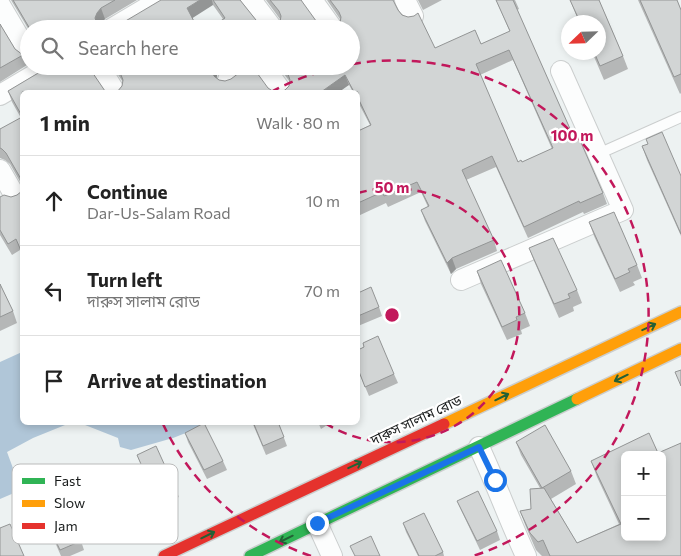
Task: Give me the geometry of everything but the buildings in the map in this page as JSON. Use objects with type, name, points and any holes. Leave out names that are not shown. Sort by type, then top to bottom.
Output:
[{"type":"main road","name":"দারুস সালাম রোড","points":[[164,556],[467,418],[681,312]]},
{"type":"main road","points":[[250,556],[477,443],[681,349]]},
{"type":"street","points":[[126,20],[160,0]]},
{"type":"street","points":[[251,0],[266,20]]},
{"type":"street","points":[[312,0],[326,20]]},
{"type":"street","points":[[0,5],[20,39]]},
{"type":"street","points":[[461,280],[623,210],[561,71]]},
{"type":"street","points":[[0,95],[30,75]]},
{"type":"street","points":[[105,75],[114,90]]},
{"type":"street","points":[[228,80],[235,75]]},
{"type":"street","points":[[270,75],[281,90]]},
{"type":"street","points":[[0,170],[13,197]]},
{"type":"street","points":[[477,443],[495,480],[510,522],[526,556]]},
{"type":"street","points":[[317,523],[332,556]]},
{"type":"lane","points":[[598,154],[681,116]]},
{"type":"water","points":[[20,353],[20,425],[65,425],[33,438],[7,452],[12,466],[12,494],[0,499],[0,362]]},
{"type":"water","points":[[85,425],[206,425],[173,438],[131,450],[120,447],[118,438]]},
{"type":"traffic: fast","points":[[250,556],[577,399]]},
{"type":"traffic: slow","points":[[444,424],[681,312]]},
{"type":"traffic: slow","points":[[577,399],[681,349]]},
{"type":"traffic: jam","points":[[164,556],[444,424]]},
{"type":"route","points":[[317,523],[479,447],[495,480]]}]
